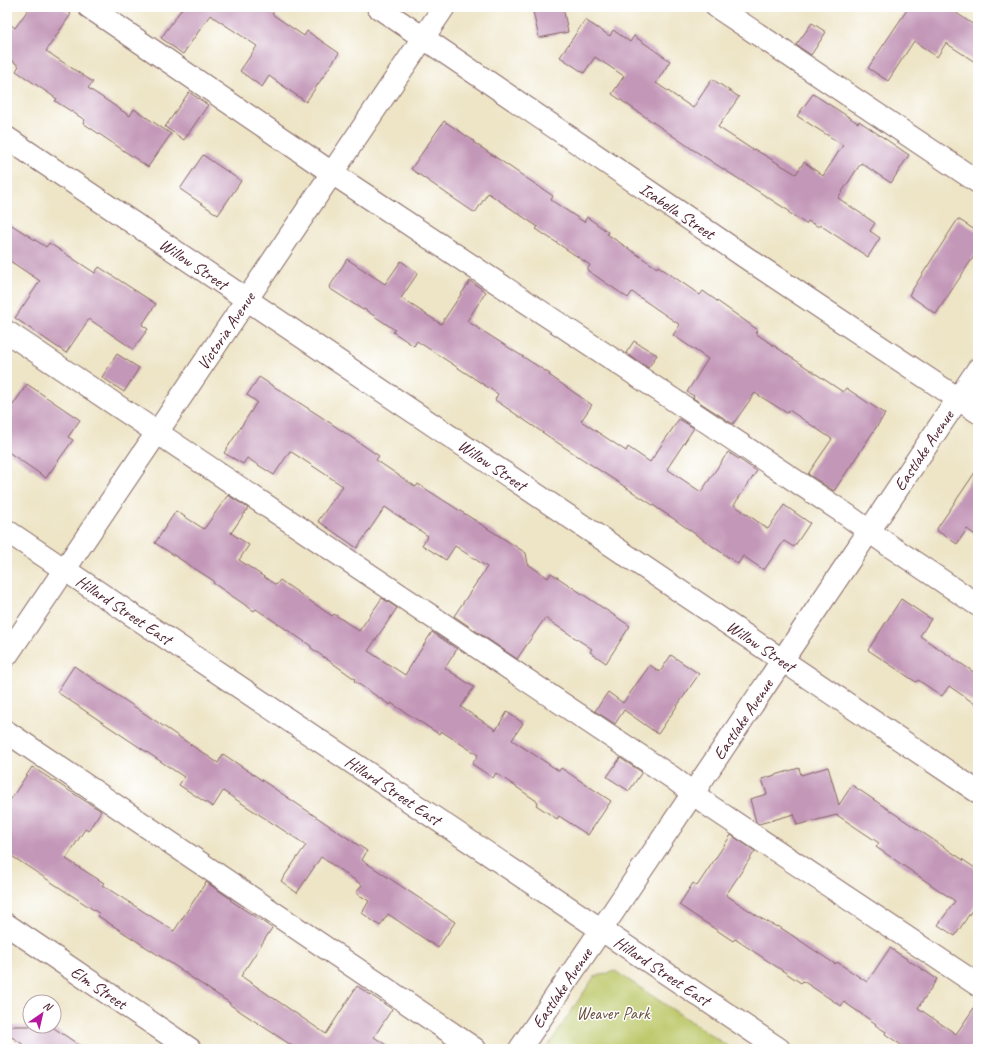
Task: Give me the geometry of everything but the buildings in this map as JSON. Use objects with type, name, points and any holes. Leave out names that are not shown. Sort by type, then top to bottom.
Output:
[{"type":"street","points":[[89,7],[332,173],[847,515],[978,605]]},
{"type":"street","name":"Isabella Street","points":[[378,7],[754,263],[978,412]]},
{"type":"street","name":"Victoria Avenue","points":[[7,655],[444,7]]},
{"type":"street","points":[[717,7],[978,182]]},
{"type":"street","name":"Willow Street","points":[[7,138],[978,792]]},
{"type":"street","points":[[7,332],[978,986]]},
{"type":"street","name":"Eastlake Avenue","points":[[520,1049],[602,930],[978,369]]},
{"type":"street","name":"Hillard Street East","points":[[7,531],[779,1049]]},
{"type":"street","points":[[7,732],[475,1049]]},
{"type":"street","name":"Elm Street","points":[[7,925],[190,1049]]},
{"type":"green space","name":"Weaver Park","points":[[615,971],[732,1049],[546,1049],[594,977]]}]
